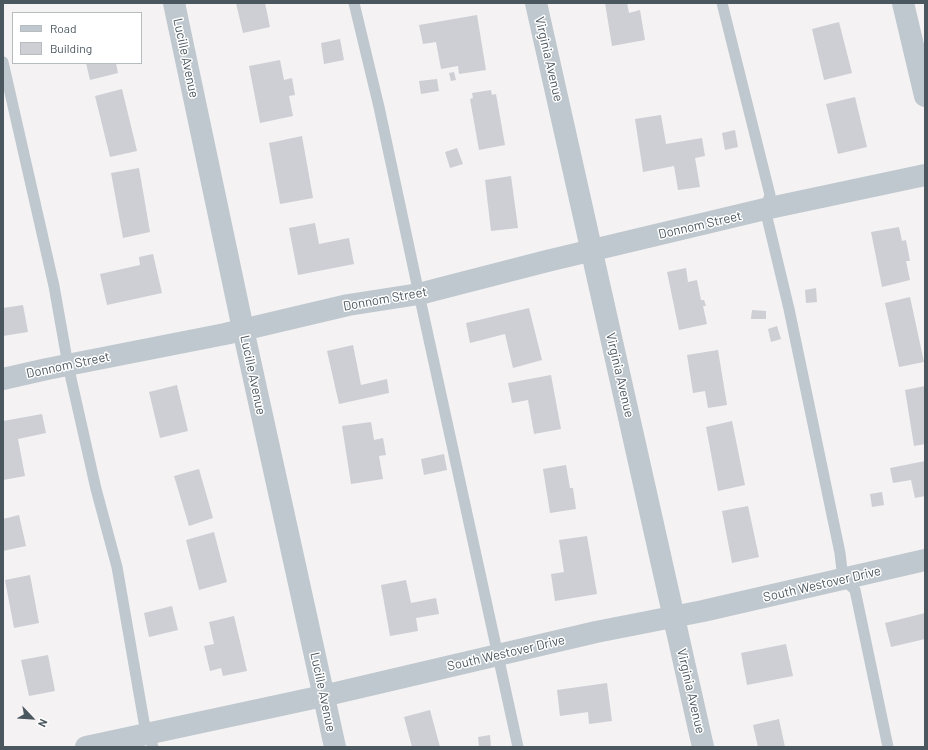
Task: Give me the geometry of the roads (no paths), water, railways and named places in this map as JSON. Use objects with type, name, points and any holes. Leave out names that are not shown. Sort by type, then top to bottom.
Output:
[{"type":"street","name":"Lucille Avenue","points":[[174,3],[243,329],[335,747]]},
{"type":"street","name":"Virginia Avenue","points":[[536,3],[703,747]]},
{"type":"street","points":[[903,3],[925,96]]},
{"type":"street","name":"Donnom Street","points":[[3,380],[348,305],[419,294],[765,209],[925,175]]},
{"type":"street","name":"South Westover Drive","points":[[86,747],[150,740],[323,696],[498,654],[702,611],[925,560]]},
{"type":"lane","points":[[354,3],[379,107],[518,747]]},
{"type":"lane","points":[[722,3],[770,195],[765,209],[790,316],[840,554],[843,579],[855,590],[888,747]]},
{"type":"lane","points":[[3,62],[54,286],[68,365],[96,489],[117,567],[144,722],[150,740]]}]
